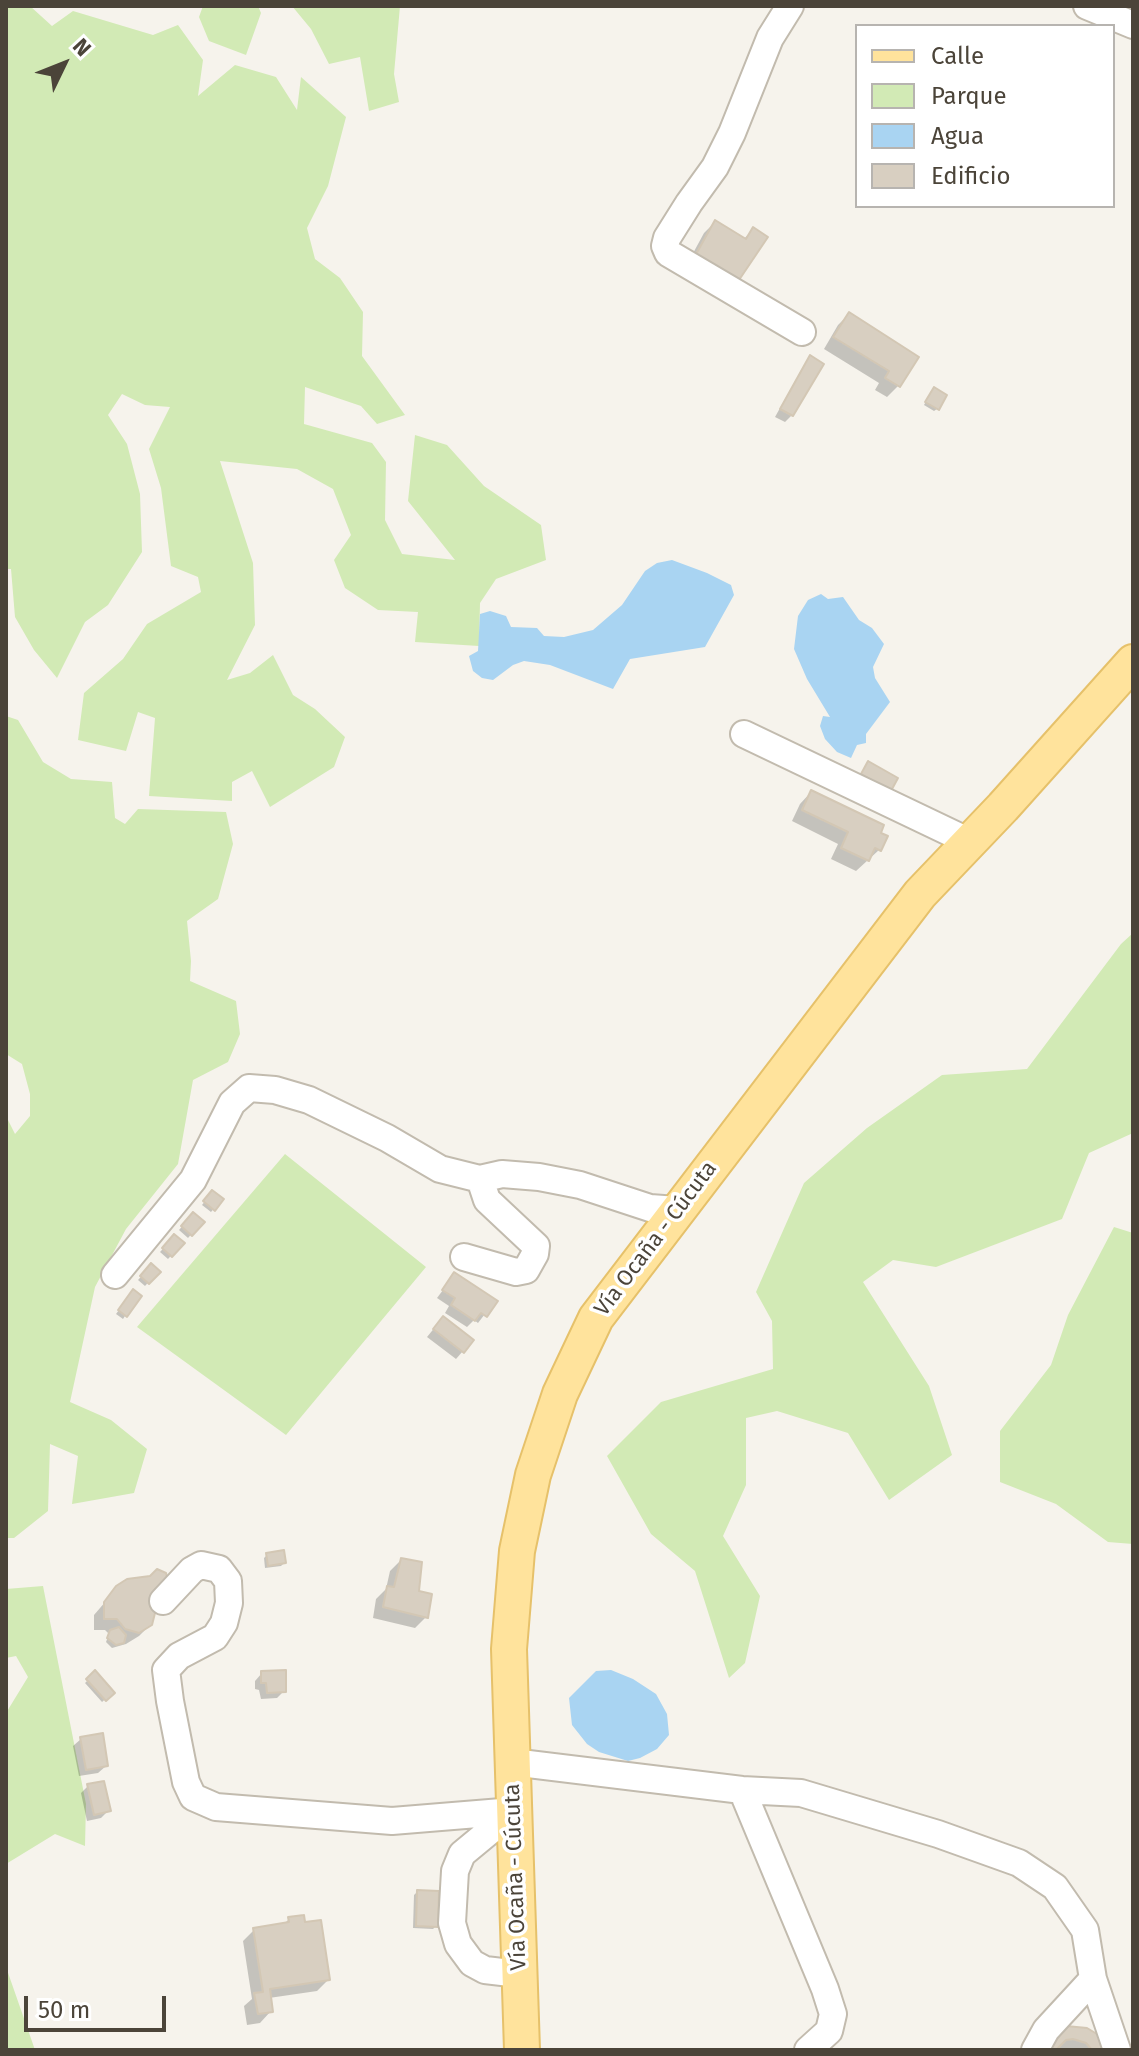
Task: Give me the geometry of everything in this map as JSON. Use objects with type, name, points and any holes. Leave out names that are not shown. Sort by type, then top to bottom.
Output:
[{"type":"main road","name":"Vía Ocaña - Cúcuta","points":[[522,2050],[509,1649],[517,1551],[533,1475],[560,1394],[596,1318],[920,894],[1133,662]]},
{"type":"lane","points":[[790,6],[770,38],[715,167],[689,203],[665,246],[668,253],[802,332]]},
{"type":"lane","points":[[1087,6],[1133,25]]},
{"type":"lane","points":[[744,734],[970,842]]},
{"type":"lane","points":[[115,1275],[193,1180],[232,1103],[249,1088],[275,1090],[309,1100],[387,1138],[440,1169],[480,1179],[502,1174],[539,1177],[580,1185],[650,1208],[677,1210]]},
{"type":"lane","points":[[464,1257],[516,1272],[526,1270],[535,1254],[536,1246],[487,1200],[480,1179]]},
{"type":"lane","points":[[163,1601],[192,1570],[201,1565],[219,1569],[228,1581],[229,1603],[224,1623],[215,1637],[179,1656],[166,1670],[186,1782],[193,1797],[216,1807],[392,1821],[514,1811]]},
{"type":"lane","points":[[512,1762],[742,1790],[801,1793],[938,1834],[1019,1863],[1055,1887],[1074,1910],[1085,1930],[1093,1979],[1117,2050]]},
{"type":"lane","points":[[742,1790],[820,1975],[833,2014],[829,2031],[808,2050]]},
{"type":"lane","points":[[514,1811],[462,1854],[455,1871],[452,1923],[458,1944],[472,1963],[485,1970],[519,1974]]},
{"type":"lane","points":[[1035,2050],[1046,2030],[1093,1979]]},
{"type":"green space","points":[[6,6],[30,6],[52,26],[73,11],[153,35],[178,25],[203,60],[198,96],[235,65],[276,77],[297,110],[301,77],[346,117],[328,186],[307,228],[315,259],[340,278],[363,312],[362,356],[405,415],[377,424],[361,406],[305,387],[304,424],[372,443],[386,462],[385,520],[402,554],[455,560],[408,501],[415,435],[447,445],[484,486],[541,525],[546,560],[496,579],[480,603],[479,646],[415,642],[418,612],[378,610],[345,588],[334,560],[351,535],[333,489],[297,469],[220,461],[253,563],[255,625],[227,680],[250,673],[273,655],[293,695],[315,709],[345,737],[334,767],[270,807],[252,771],[232,782],[232,801],[149,796],[155,718],[138,712],[126,751],[78,740],[84,693],[123,659],[147,624],[201,592],[198,577],[171,566],[161,488],[149,449],[170,407],[145,405],[122,394],[108,415],[127,444],[140,494],[142,552],[108,605],[85,622],[57,678],[34,650],[15,617],[11,569],[6,569]]},
{"type":"green space","points":[[203,6],[258,6],[261,13],[246,55],[209,41],[199,17]]},
{"type":"green space","points":[[292,6],[400,6],[394,74],[399,102],[369,111],[360,57],[329,64],[311,29]]},
{"type":"green space","points":[[6,716],[18,720],[43,762],[71,779],[112,782],[115,818],[125,824],[138,809],[226,812],[233,844],[218,899],[187,921],[190,981],[236,1001],[240,1034],[228,1062],[193,1080],[178,1164],[126,1229],[95,1287],[70,1402],[111,1420],[147,1449],[134,1493],[72,1504],[78,1456],[50,1444],[48,1511],[14,1538],[6,1538],[6,1116],[15,1134],[30,1116],[30,1094],[22,1064],[6,1054]]},
{"type":"green space","points":[[1133,933],[1133,1133],[1089,1153],[1062,1219],[936,1267],[893,1260],[863,1282],[929,1386],[952,1455],[889,1500],[848,1433],[777,1411],[746,1418],[746,1485],[723,1536],[760,1596],[745,1663],[729,1678],[695,1571],[651,1534],[607,1456],[661,1402],[773,1369],[772,1321],[756,1292],[804,1183],[867,1128],[942,1075],[1027,1069],[1121,944]]},
{"type":"green space","points":[[285,1154],[426,1267],[286,1435],[137,1327]]},
{"type":"green space","points":[[1114,1227],[1133,1233],[1133,1544],[1108,1542],[1056,1504],[1000,1482],[1000,1431],[1051,1365],[1068,1315]]},
{"type":"green space","points":[[43,1586],[86,1804],[85,1846],[55,1834],[6,1864],[6,1713],[28,1677],[16,1656],[6,1658],[6,1589]]},
{"type":"green space","points":[[6,1967],[35,2050],[6,2050]]},
{"type":"water","points":[[672,560],[731,585],[734,595],[705,647],[630,659],[613,689],[550,665],[524,661],[493,680],[482,678],[473,671],[469,656],[478,651],[480,614],[490,611],[506,616],[511,627],[537,628],[544,636],[564,637],[593,630],[622,605],[645,571],[657,563]]},
{"type":"water","points":[[821,594],[828,599],[843,597],[859,620],[872,628],[884,644],[873,667],[875,678],[890,702],[866,734],[866,743],[857,745],[851,758],[837,752],[825,739],[820,726],[823,716],[830,717],[807,679],[794,649],[798,616],[808,600]]},
{"type":"water","points":[[611,1670],[633,1679],[656,1694],[667,1714],[669,1735],[657,1749],[640,1758],[628,1761],[599,1752],[587,1744],[572,1725],[569,1698],[596,1671]]},
{"type":"building","points":[[715,220],[746,239],[753,227],[768,237],[739,280],[695,256]]},
{"type":"building","points":[[849,312],[919,357],[900,387],[885,378],[889,371],[833,337]]},
{"type":"building","points":[[810,355],[824,364],[793,416],[780,409]]},
{"type":"building","points":[[934,387],[947,395],[939,410],[925,402]]},
{"type":"building","points":[[868,761],[898,778],[891,791],[861,774]]},
{"type":"building","points":[[811,790],[884,825],[881,833],[888,836],[881,851],[875,848],[869,861],[841,848],[848,832],[802,810]]},
{"type":"building","points":[[212,1190],[224,1199],[215,1211],[203,1201]]},
{"type":"building","points":[[193,1212],[205,1222],[192,1236],[181,1226]]},
{"type":"building","points":[[174,1234],[185,1243],[172,1257],[162,1248]]},
{"type":"building","points":[[151,1263],[161,1272],[149,1284],[140,1276]]},
{"type":"building","points":[[454,1272],[498,1301],[487,1317],[481,1313],[475,1321],[451,1305],[455,1298],[442,1290]]},
{"type":"building","points":[[133,1289],[142,1296],[127,1317],[118,1310]]},
{"type":"building","points":[[443,1316],[474,1340],[464,1353],[433,1329]]},
{"type":"building","points":[[284,1550],[286,1563],[268,1566],[266,1553]]},
{"type":"building","points":[[401,1558],[422,1562],[419,1591],[432,1594],[428,1618],[383,1607],[387,1586],[394,1587]]},
{"type":"building","points":[[157,1569],[166,1573],[168,1581],[155,1589],[151,1597],[156,1609],[152,1625],[139,1633],[125,1629],[117,1619],[104,1619],[104,1602],[116,1586],[127,1579],[150,1576]]},
{"type":"building","points":[[119,1627],[126,1635],[124,1643],[116,1645],[107,1638],[110,1630]]},
{"type":"building","points":[[95,1670],[115,1693],[106,1701],[86,1679]]},
{"type":"building","points":[[286,1670],[286,1692],[267,1693],[266,1683],[261,1683],[261,1671]]},
{"type":"building","points":[[103,1733],[108,1766],[86,1770],[80,1737]]},
{"type":"building","points":[[104,1781],[111,1811],[94,1815],[87,1784]]},
{"type":"building","points":[[417,1890],[439,1891],[438,1927],[416,1926]]},
{"type":"building","points":[[304,1915],[305,1922],[321,1920],[330,1980],[270,1989],[273,2012],[258,2014],[254,1993],[263,1992],[253,1928],[289,1922],[288,1917]]},
{"type":"building","points":[[1066,2026],[1087,2028],[1097,2034],[1106,2050],[1092,2050],[1086,2043],[1073,2039],[1066,2040],[1056,2050],[1041,2050]]}]
